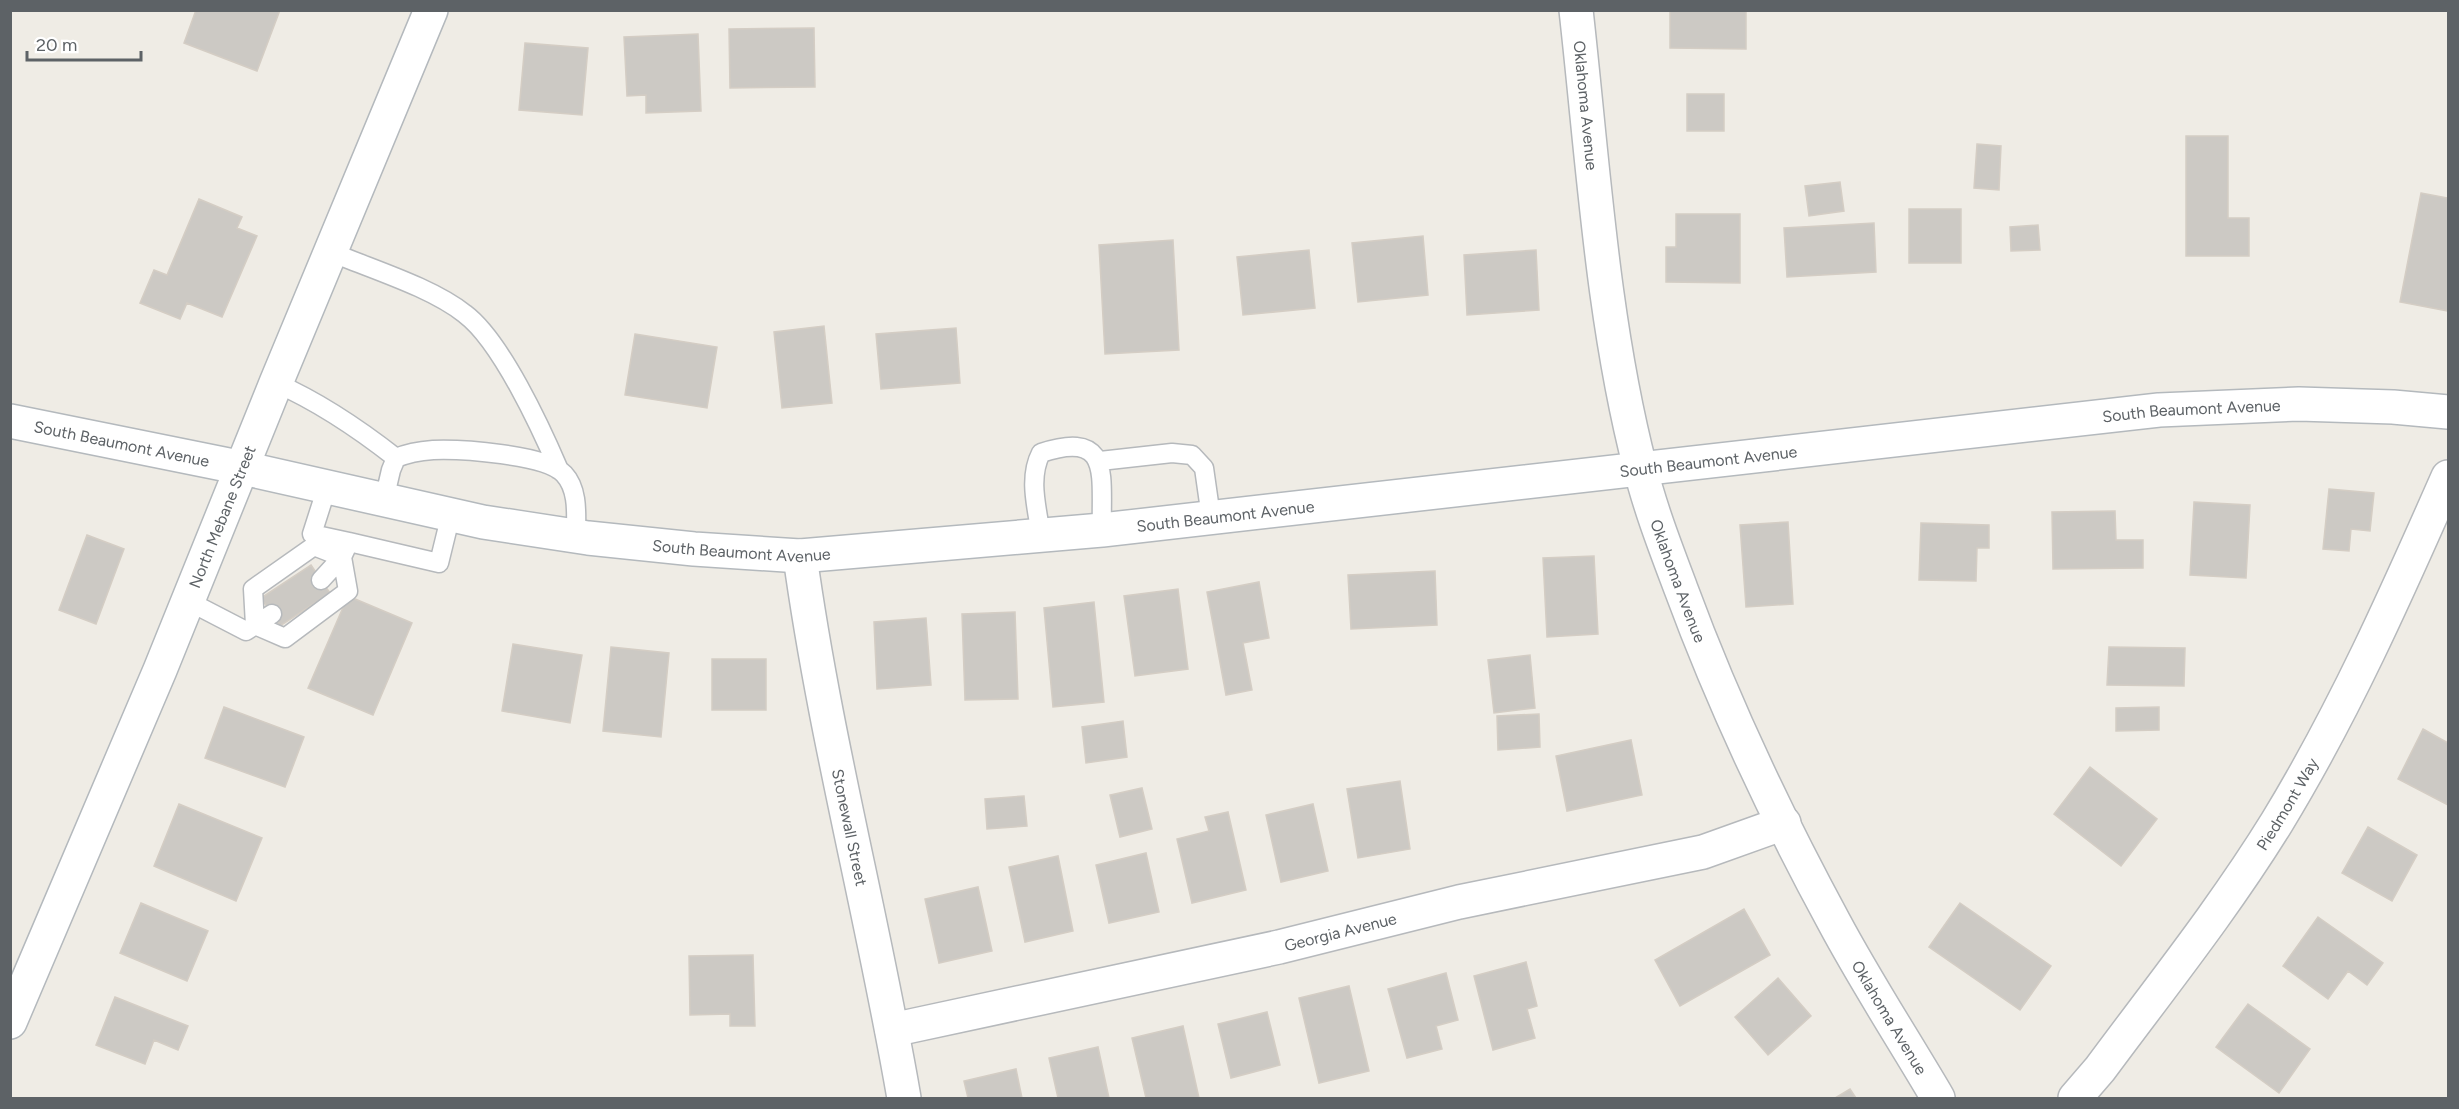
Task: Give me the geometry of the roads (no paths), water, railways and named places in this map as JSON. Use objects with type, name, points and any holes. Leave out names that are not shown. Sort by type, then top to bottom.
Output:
[{"type":"street","name":"North Mebane Street","points":[[10,1022],[188,602],[431,10]]},
{"type":"street","name":"Oklahoma Avenue","points":[[1576,10],[1614,351],[1640,468],[1661,536],[1697,633],[1738,729],[1784,823],[1835,924],[1938,1098]]},
{"type":"street","name":"South Beaumont Avenue","points":[[10,421],[243,468],[451,514],[576,536],[694,549],[800,556],[1102,530],[2159,410],[2299,404],[2392,407],[2448,412]]},
{"type":"street","name":"Piedmont Way","points":[[2075,1098],[2100,1069],[2239,881],[2277,822],[2329,731],[2378,637],[2448,477]]},
{"type":"street","name":"Stonewall Street","points":[[800,556],[813,649],[904,1098]]},
{"type":"street","name":"Georgia Avenue","points":[[892,1030],[1279,947],[1459,902],[1703,852],[1784,823]]},
{"type":"lane","points":[[331,252],[430,294],[464,313],[485,333],[523,396],[559,470]]},
{"type":"lane","points":[[276,383],[313,402],[396,458]]},
{"type":"lane","points":[[1041,535],[1034,487],[1036,464],[1041,453],[1060,447],[1080,447],[1091,450],[1100,461],[1102,530]]},
{"type":"lane","points":[[384,500],[396,458],[409,453],[433,450],[481,452],[520,457],[559,470],[564,474],[574,492],[576,536]]},
{"type":"lane","points":[[1100,461],[1172,453],[1191,455],[1204,468],[1211,517]]},
{"type":"lane","points":[[327,487],[312,534],[346,550]]},
{"type":"lane","points":[[255,625],[253,589],[314,546],[439,563],[451,514]]},
{"type":"lane","points":[[321,580],[346,550]]},
{"type":"lane","points":[[255,625],[285,638],[348,591],[346,550]]},
{"type":"lane","points":[[188,602],[246,631],[272,614]]}]
